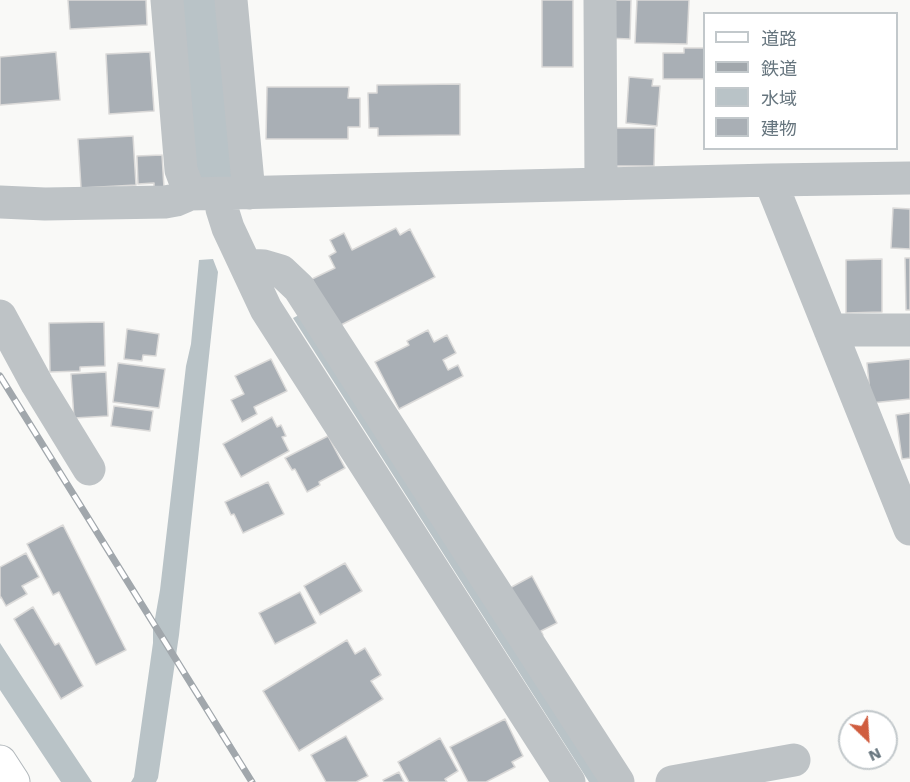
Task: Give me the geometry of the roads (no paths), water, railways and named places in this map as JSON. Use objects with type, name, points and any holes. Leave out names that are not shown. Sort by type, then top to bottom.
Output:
[{"type":"main road","points":[[0,762],[14,782]]},
{"type":"street","points":[[167,0],[181,170],[220,194]]},
{"type":"street","points":[[231,0],[220,194],[228,228],[266,309],[569,782]]},
{"type":"street","points":[[600,0],[601,184]]},
{"type":"street","points":[[0,202],[45,204],[165,202],[220,194],[910,178]]},
{"type":"street","points":[[770,180],[830,330],[901,482],[910,529]]},
{"type":"street","points":[[246,265],[264,266],[281,271],[299,288],[618,782]]},
{"type":"street","points":[[0,316],[37,384],[89,470]]},
{"type":"street","points":[[830,330],[910,330]]},
{"type":"street","points":[[672,782],[794,760]]},
{"type":"water","points":[[213,259],[218,272],[179,635],[158,778],[156,782],[131,782],[134,777],[160,590],[186,366],[191,344],[199,260]]},
{"type":"water","points":[[301,314],[601,782],[589,782],[293,318]]},
{"type":"water","points":[[0,643],[92,782],[61,782],[0,690]]},
{"type":"waterway","points":[[188,0],[204,175],[222,175]]},
{"type":"waterway","points":[[207,0],[222,175]]},
{"type":"railway","points":[[0,376],[252,782]]}]
